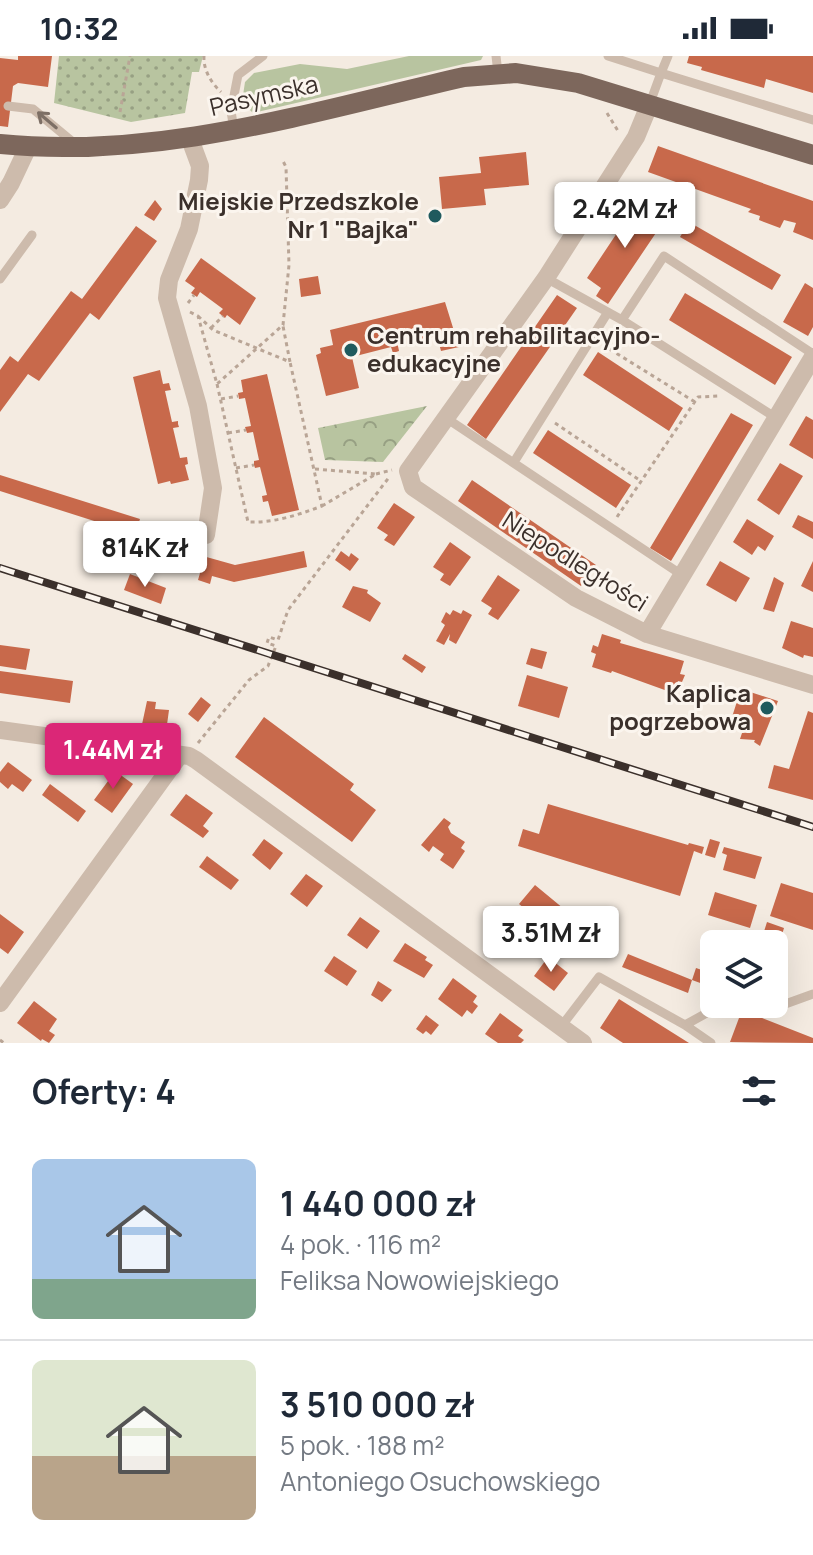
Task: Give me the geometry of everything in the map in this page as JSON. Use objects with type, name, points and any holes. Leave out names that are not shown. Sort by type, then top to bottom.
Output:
[{"type":"main road","name":"Pasymska","points":[[0,144],[80,147],[190,139],[464,77],[497,64],[650,103],[813,155]]},
{"type":"street","points":[[446,418],[546,278],[636,137],[650,103]]},
{"type":"street","points":[[190,139],[200,166],[199,180],[189,229],[169,280],[169,301],[198,406],[213,488],[206,535]]},
{"type":"street","points":[[0,200],[28,147]]},
{"type":"street","points":[[647,634],[778,419],[813,355]]},
{"type":"street","name":"Niepodległości","points":[[446,418],[408,471],[413,487],[576,598],[647,634],[813,685]]},
{"type":"street","points":[[0,730],[184,756],[555,1036],[583,1043]]},
{"type":"street","points":[[0,1003],[184,756]]},
{"type":"lane","points":[[234,130],[231,111],[238,75],[263,56]]},
{"type":"lane","points":[[608,56],[813,120]]},
{"type":"lane","points":[[650,103],[668,56]]},
{"type":"lane","points":[[8,106],[33,109],[80,147]]},
{"type":"lane","points":[[0,279],[32,235]]},
{"type":"lane","points":[[622,320],[664,256],[813,355]]},
{"type":"lane","points":[[546,278],[622,320],[778,419]]},
{"type":"lane","points":[[514,462],[608,312]]},
{"type":"lane","points":[[446,418],[682,575]]},
{"type":"lane","points":[[555,1036],[599,977],[711,1043]]},
{"type":"lane","points":[[788,1003],[813,994]]},
{"type":"lane","points":[[685,1025],[700,1017]]},
{"type":"path","points":[[120,112],[130,56]]},
{"type":"path","points":[[204,56],[212,83],[232,103]]},
{"type":"path","points":[[602,104],[625,141]]},
{"type":"path","points":[[283,161],[286,167],[289,265],[283,325],[322,506]]},
{"type":"path","points":[[169,301],[198,316],[211,328],[290,362]]},
{"type":"path","points":[[198,316],[221,399],[248,522],[263,523],[301,514],[322,506],[376,474],[314,469]]},
{"type":"path","points":[[211,328],[223,316]]},
{"type":"path","points":[[217,384],[283,325]]},
{"type":"path","points":[[592,338],[695,402]]},
{"type":"path","points":[[610,527],[698,397],[736,394]]},
{"type":"path","points":[[221,399],[238,396]]},
{"type":"path","points":[[543,415],[641,481]]},
{"type":"path","points":[[228,433],[246,430]]},
{"type":"path","points":[[236,468],[254,465]]},
{"type":"path","points":[[184,756],[249,680],[268,666],[276,646],[267,643],[269,637],[278,640],[288,610],[388,481],[394,469]]},
{"type":"green space","points":[[59,56],[203,56],[199,72],[192,72],[185,113],[131,122],[54,103]]},
{"type":"green space","points":[[409,56],[483,56],[481,60],[253,113],[242,102],[245,82],[254,73],[300,64],[347,69]]},
{"type":"green space","points":[[427,406],[383,462],[325,460],[318,428]]},
{"type":"building","points":[[18,56],[52,56],[48,87],[18,83],[13,86],[8,127],[0,126],[0,58],[18,60]]},
{"type":"building","points":[[689,56],[813,56],[813,93],[766,79],[764,88],[701,70],[702,67],[687,63]]},
{"type":"building","points":[[658,146],[813,201],[813,240],[793,232],[796,223],[784,220],[780,228],[759,220],[760,216],[748,212],[751,209],[648,172]]},
{"type":"building","points":[[526,152],[529,185],[484,189],[486,205],[442,209],[439,177],[481,173],[479,157]]},
{"type":"building","points":[[155,200],[162,209],[154,221],[144,215]]},
{"type":"building","points":[[639,200],[666,218],[608,304],[596,296],[601,288],[587,278]]},
{"type":"building","points":[[689,222],[781,275],[772,290],[680,237]]},
{"type":"building","points":[[136,226],[157,241],[99,320],[90,313],[39,381],[28,374],[0,412],[0,370],[10,356],[18,362],[71,291],[82,299]]},
{"type":"building","points":[[201,258],[256,298],[240,325],[227,315],[225,318],[219,313],[223,309],[200,292],[197,297],[191,293],[195,288],[185,281]]},
{"type":"building","points":[[318,276],[321,294],[301,297],[299,279]]},
{"type":"building","points":[[805,283],[813,288],[813,327],[808,336],[783,322]]},
{"type":"building","points":[[685,293],[792,357],[775,385],[669,320]]},
{"type":"building","points":[[557,295],[577,308],[486,439],[467,425]]},
{"type":"building","name":"Centrum rehabilitacyjno- edukacyjne","points":[[445,302],[459,347],[441,351],[437,336],[398,346],[399,351],[393,353],[391,347],[352,357],[359,388],[326,396],[316,355],[321,353],[320,348],[333,345],[330,330]]},
{"type":"building","points":[[598,352],[683,408],[669,431],[583,375]]},
{"type":"building","points":[[160,370],[163,384],[169,383],[171,390],[165,391],[172,422],[178,421],[179,427],[173,428],[180,458],[187,457],[188,464],[185,465],[189,480],[171,484],[170,481],[158,484],[133,377]]},
{"type":"building","points":[[267,374],[299,510],[272,516],[268,501],[263,502],[262,496],[267,495],[260,467],[255,468],[254,465],[254,461],[259,460],[253,432],[247,433],[245,427],[251,426],[245,398],[239,399],[238,393],[243,392],[241,380]]},
{"type":"building","points":[[731,413],[753,425],[671,561],[650,548]]},
{"type":"building","points":[[806,416],[813,420],[813,459],[789,445]]},
{"type":"building","points":[[548,430],[631,485],[616,508],[533,453]]},
{"type":"building","points":[[780,463],[803,476],[779,515],[757,500]]},
{"type":"building","points":[[0,475],[140,519],[135,534],[0,491]]},
{"type":"building","points":[[472,480],[596,565],[581,586],[458,501]]},
{"type":"building","points":[[394,503],[415,517],[394,546],[384,540],[388,535],[377,528]]},
{"type":"building","points":[[798,515],[813,522],[813,539],[792,527]]},
{"type":"building","points":[[747,519],[774,536],[765,551],[758,546],[752,555],[733,542]]},
{"type":"building","points":[[450,542],[471,557],[450,586],[440,580],[444,574],[433,567]]},
{"type":"building","points":[[185,551],[235,565],[304,551],[307,567],[234,582],[212,576],[210,584],[198,580],[200,573],[181,568]]},
{"type":"building","points":[[341,551],[359,559],[350,571],[335,560]]},
{"type":"building","points":[[720,561],[750,578],[736,602],[706,585]]},
{"type":"building","points":[[813,561],[813,592],[801,586]]},
{"type":"building","points":[[130,574],[166,588],[161,604],[124,590]]},
{"type":"building","points":[[498,575],[520,590],[498,620],[488,614],[492,608],[481,601]]},
{"type":"building","points":[[774,577],[784,583],[774,612],[763,609]]},
{"type":"building","points":[[353,586],[368,590],[367,593],[381,603],[370,622],[342,607]]},
{"type":"building","points":[[453,610],[461,614],[463,610],[472,615],[456,644],[449,640],[450,634],[444,645],[436,641],[445,625],[441,622],[446,612],[450,615]]},
{"type":"building","points":[[791,621],[813,628],[813,657],[804,655],[803,658],[782,648]]},
{"type":"building","points":[[602,634],[621,640],[620,643],[684,661],[680,674],[685,675],[682,682],[678,681],[673,693],[592,667],[596,654],[591,652],[593,645],[598,647]]},
{"type":"building","points":[[0,645],[30,649],[26,670],[0,666]]},
{"type":"building","points":[[531,648],[547,652],[542,669],[526,664]]},
{"type":"building","points":[[405,654],[426,667],[422,673],[402,659]]},
{"type":"building","points":[[0,671],[73,681],[70,703],[0,693]]},
{"type":"building","points":[[527,675],[568,687],[559,718],[518,706]]},
{"type":"building","points":[[741,689],[778,701],[760,746],[755,740],[740,739],[746,721],[732,717]]},
{"type":"building","points":[[201,697],[211,705],[198,722],[188,714]]},
{"type":"building","points":[[147,701],[156,702],[155,709],[169,710],[166,732],[141,729]]},
{"type":"building","points":[[808,711],[813,713],[813,800],[768,788],[774,765],[789,769]]},
{"type":"building","points":[[264,717],[354,784],[350,790],[376,810],[352,842],[235,757]]},
{"type":"building","points":[[8,762],[32,780],[23,792],[12,784],[8,789],[0,782],[0,772]]},
{"type":"building","points":[[111,768],[133,784],[112,813],[94,800],[111,777],[107,774]]},
{"type":"building","points":[[50,784],[86,811],[78,822],[42,795]]},
{"type":"building","points":[[186,794],[213,813],[203,826],[209,831],[203,838],[170,815]]},
{"type":"building","points":[[548,804],[704,847],[702,854],[694,851],[680,896],[518,846],[523,829],[539,834]]},
{"type":"building","points":[[444,818],[451,823],[448,827],[451,833],[465,842],[461,848],[465,851],[453,869],[440,860],[444,854],[433,846],[429,852],[421,845]]},
{"type":"building","points":[[264,839],[283,853],[270,870],[252,855]]},
{"type":"building","points":[[710,839],[720,842],[715,858],[705,855]]},
{"type":"building","points":[[724,847],[762,857],[755,879],[723,870],[727,855],[722,853]]},
{"type":"building","points":[[207,856],[239,880],[231,890],[199,867]]},
{"type":"building","points":[[306,874],[323,886],[307,907],[290,894]]},
{"type":"building","points":[[781,883],[813,893],[813,930],[770,916]]},
{"type":"building","points":[[535,885],[581,923],[565,942],[519,904]]},
{"type":"building","points":[[715,892],[757,905],[750,928],[708,915]]},
{"type":"building","points":[[0,914],[24,932],[8,954],[0,948]]},
{"type":"building","points":[[360,917],[380,931],[367,949],[347,935]]},
{"type":"building","points":[[767,922],[784,928],[783,930],[764,930]]},
{"type":"building","points":[[405,943],[427,957],[425,960],[433,965],[424,978],[393,961]]},
{"type":"building","points":[[628,954],[692,980],[688,993],[622,967]]},
{"type":"building","points":[[334,956],[357,971],[347,986],[324,971]]},
{"type":"building","points":[[548,957],[568,973],[554,991],[534,976]]},
{"type":"building","points":[[696,968],[700,969],[700,983],[692,980]]},
{"type":"building","points":[[453,978],[477,996],[473,1002],[478,1006],[472,1014],[467,1010],[462,1017],[438,999]]},
{"type":"building","points":[[378,981],[392,990],[382,1002],[371,995]]},
{"type":"building","points":[[619,999],[689,1043],[623,1043],[600,1028]]},
{"type":"building","points":[[34,1001],[57,1019],[49,1031],[55,1035],[49,1043],[41,1041],[17,1023]]},
{"type":"building","points":[[500,1013],[523,1030],[518,1036],[524,1040],[521,1043],[498,1043],[485,1034]]},
{"type":"building","points":[[426,1015],[439,1025],[431,1035],[416,1029]]},
{"type":"building","points":[[739,1018],[762,1018],[813,1038],[813,1043],[730,1042]]},
{"type":"railway","points":[[0,568],[813,827]]},
{"type":"place","name":"Miejskie Przedszkole Nr 1 \"Bajka\"","points":[[435,216]]},
{"type":"place","name":"Centrum rehabilitacyjno- edukacyjne","points":[[351,350]]},
{"type":"place","name":"Kaplica pogrzebowa","points":[[767,708]]}]
